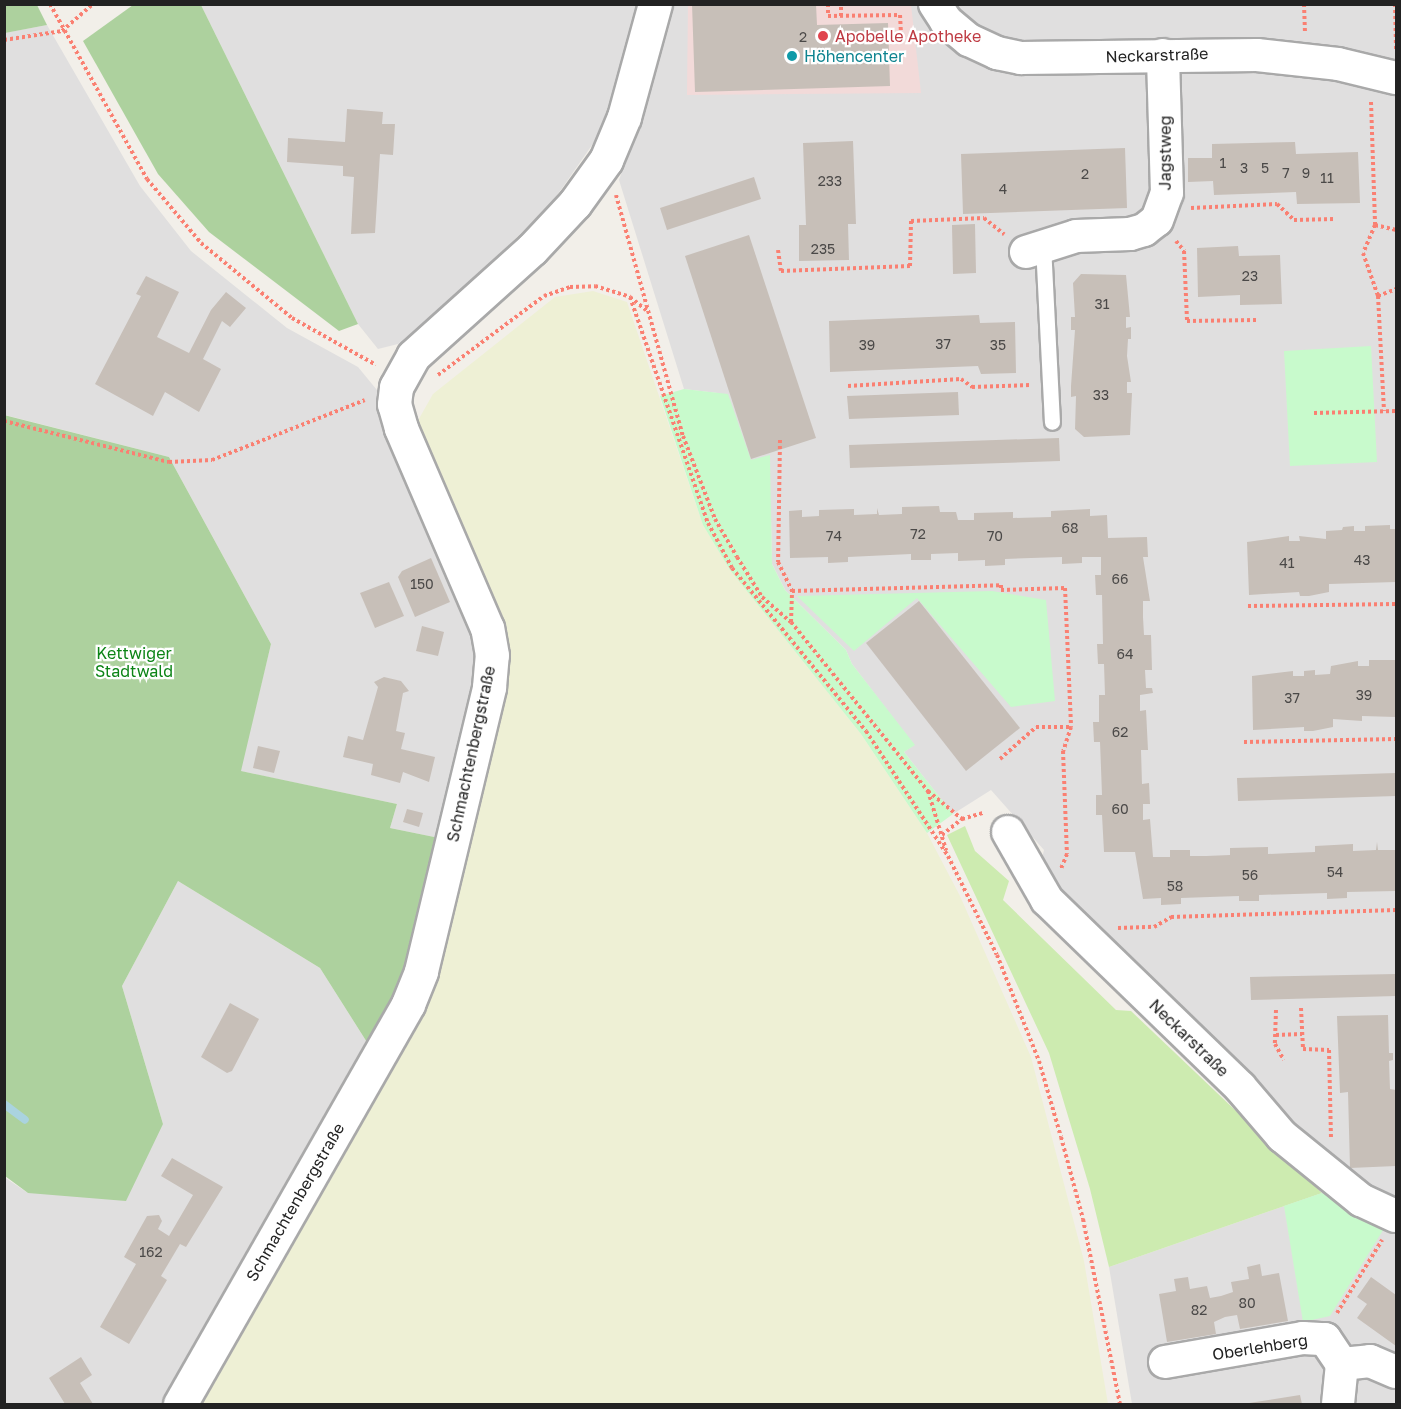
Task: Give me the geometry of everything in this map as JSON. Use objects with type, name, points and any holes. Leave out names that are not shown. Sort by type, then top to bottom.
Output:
[{"type":"street","points":[[396,387],[413,356],[532,249],[575,203],[606,160],[624,117],[655,4]]},
{"type":"street","name":"Neckarstraße","points":[[935,4],[946,21],[969,40],[997,53],[1037,58],[1257,55],[1383,75]]},
{"type":"street","name":"Jagstweg","points":[[1160,214],[1167,193],[1163,55]]},
{"type":"street","points":[[1034,248],[1076,236],[1130,234],[1144,230],[1160,214]]},
{"type":"street","name":"Schmachtenbergstraße","points":[[180,1404],[408,1004],[420,971],[489,687],[492,655],[487,628],[401,429],[394,404],[396,387]]},
{"type":"street","name":"Neckarstraße","points":[[1008,832],[1047,900],[1240,1087],[1282,1136],[1332,1180],[1393,1224]]},
{"type":"street","name":"Oberlehberg","points":[[1165,1362],[1303,1338],[1324,1338],[1342,1364]]},
{"type":"street","points":[[1338,1404],[1342,1364],[1370,1361],[1396,1372]]},
{"type":"lane","points":[[1034,248],[1050,384],[1052,422]]},
{"type":"path","points":[[50,4],[62,31],[147,179],[201,243],[292,318],[370,358],[396,387]]},
{"type":"path","points":[[4,40],[62,31],[93,4]]},
{"type":"path","points":[[828,4],[828,16],[900,15],[901,36]]},
{"type":"path","points":[[841,4],[841,16]]},
{"type":"path","points":[[1395,4],[1396,43]]},
{"type":"path","points":[[1383,75],[1376,225],[1363,253],[1378,296],[1384,411]]},
{"type":"path","points":[[606,160],[683,436],[715,519],[762,597],[791,622],[928,791],[962,819]]},
{"type":"path","points":[[1256,320],[1187,321],[1184,251],[1160,214],[1277,204],[1294,220],[1334,219]]},
{"type":"path","points":[[778,250],[781,271],[910,266],[911,221],[984,218],[1034,248]]},
{"type":"path","points":[[1376,225],[1396,230]]},
{"type":"path","points":[[4,421],[169,462],[212,460],[396,387],[444,373],[544,296],[570,287],[595,286],[630,297],[647,311]]},
{"type":"path","points":[[1378,296],[1396,289]]},
{"type":"path","points":[[630,297],[708,523],[732,568],[866,731],[948,856],[998,955],[1040,1061],[1083,1219],[1120,1404]]},
{"type":"path","points":[[848,386],[961,380],[972,387],[1050,384]]},
{"type":"path","points":[[1314,413],[1396,411]]},
{"type":"path","points":[[780,440],[778,562],[792,591],[791,622]]},
{"type":"path","points":[[792,591],[1001,585],[1001,590],[1065,588],[1071,727],[1062,751],[1066,854],[1047,900]]},
{"type":"path","points":[[1248,606],[1396,604]]},
{"type":"path","points":[[1000,759],[1036,727],[1071,727]]},
{"type":"path","points":[[1244,742],[1396,739]]},
{"type":"path","points":[[928,791],[948,856]]},
{"type":"path","points":[[942,835],[962,819],[983,813]]},
{"type":"path","points":[[1075,928],[1154,927],[1171,917],[1396,910]]},
{"type":"path","points":[[1301,1008],[1303,1049],[1329,1050],[1332,1180]]},
{"type":"path","points":[[1276,1010],[1277,1050],[1284,1060]]},
{"type":"path","points":[[1276,1035],[1302,1034]]},
{"type":"path","points":[[1324,1338],[1341,1302],[1393,1224]]},
{"type":"shaded area","points":[[201,5],[640,5],[599,135],[549,207],[406,342],[378,349],[358,324]]},
{"type":"shaded area","points":[[669,5],[1396,5],[1396,1404],[1132,1404],[1109,1267],[1322,1193],[1356,1177],[1315,1147],[1056,884],[1042,858],[1044,850],[991,790],[953,814],[904,752],[914,745],[852,664],[846,650],[785,590],[772,564],[771,519],[718,393],[684,389],[619,180],[641,117]]},
{"type":"shaded area","name":"Höhencenter","points":[[688,5],[911,5],[921,93],[687,95]]},
{"type":"shaded area","points":[[47,25],[140,186],[191,251],[287,328],[358,367],[386,401],[486,655],[444,839],[390,828],[397,804],[240,771],[271,644],[169,457],[5,415],[4,33]]},
{"type":"shaded area","points":[[178,881],[320,968],[370,1047],[172,1404],[5,1404],[4,1177],[28,1193],[163,1124],[122,986]]},
{"type":"green space","points":[[5,4],[37,5],[47,25],[5,33]]},
{"type":"green space","points":[[133,5],[201,5],[358,324],[339,331],[209,232],[158,174],[83,41]]},
{"type":"green space","points":[[593,291],[627,302],[703,525],[730,570],[861,734],[927,833],[960,896],[1031,1057],[1084,1261],[1108,1404],[194,1404],[414,1007],[498,690],[416,424],[433,394],[555,297]]},
{"type":"green space","points":[[1371,346],[1377,462],[1290,466],[1284,351]]},
{"type":"green space","points":[[684,389],[728,394],[751,460],[770,455],[772,564],[785,590],[846,650],[852,664],[915,745],[904,752],[953,814],[927,833],[861,734],[730,570],[703,525],[660,396]]},
{"type":"green space","name":"Kettwiger Stadtwald","points":[[4,415],[169,457],[271,644],[241,771],[397,804],[390,828],[444,839],[413,971],[370,1047],[320,968],[178,881],[122,986],[163,1124],[126,1201],[28,1193],[5,1176]]},
{"type":"green space","points":[[992,591],[1046,600],[1055,701],[1011,707],[917,598],[854,651],[797,596]]},
{"type":"green space","points":[[965,826],[975,851],[1009,881],[1003,900],[1116,1010],[1131,1011],[1322,1193],[1109,1267],[1090,1189],[1049,1053],[947,835]]},
{"type":"green space","points":[[1322,1193],[1385,1227],[1330,1316],[1303,1322],[1284,1206]]},
{"type":"building","name":"Höhencenter","points":[[692,4],[816,4],[817,25],[888,23],[890,86],[695,92]]},
{"type":"building","points":[[347,109],[383,112],[382,124],[395,124],[393,155],[380,154],[375,233],[351,234],[354,177],[343,176],[343,166],[287,162],[288,138],[345,142]]},
{"type":"building","points":[[853,141],[856,224],[848,224],[849,260],[799,261],[799,225],[806,225],[803,143]]},
{"type":"building","points":[[1295,142],[1296,154],[1358,152],[1360,203],[1297,204],[1296,192],[1214,195],[1213,181],[1188,182],[1188,158],[1212,158],[1212,144]]},
{"type":"building","points":[[1125,148],[1127,208],[963,214],[961,154]]},
{"type":"building","points":[[754,177],[761,199],[667,230],[660,208]]},
{"type":"building","points":[[975,224],[976,273],[953,274],[952,225]]},
{"type":"building","points":[[749,235],[816,438],[751,459],[685,256]]},
{"type":"building","points":[[1238,246],[1239,256],[1280,255],[1282,304],[1240,305],[1240,295],[1198,297],[1197,248]]},
{"type":"building","points":[[1081,274],[1126,275],[1130,317],[1126,317],[1126,328],[1131,327],[1127,356],[1131,382],[1127,382],[1127,393],[1132,393],[1130,435],[1084,437],[1075,429],[1076,396],[1071,397],[1071,386],[1075,330],[1071,330],[1071,317],[1075,317],[1073,283]]},
{"type":"building","points":[[146,276],[179,292],[157,337],[189,353],[211,310],[226,292],[246,308],[230,327],[222,321],[203,359],[221,369],[199,412],[165,392],[153,416],[95,384],[141,296],[136,294]]},
{"type":"building","points":[[979,315],[980,323],[1015,322],[1016,373],[981,374],[978,366],[830,372],[829,321]]},
{"type":"building","points":[[958,392],[959,415],[849,419],[847,396]]},
{"type":"building","points":[[1059,438],[1060,461],[850,468],[849,445]]},
{"type":"building","points":[[939,506],[940,512],[956,512],[958,520],[974,520],[974,513],[1013,512],[1013,518],[1051,517],[1051,511],[1090,509],[1090,516],[1107,515],[1108,538],[1147,537],[1148,557],[1143,557],[1150,601],[1143,601],[1143,617],[1144,635],[1151,635],[1152,670],[1145,670],[1146,688],[1152,688],[1153,693],[1140,695],[1140,711],[1146,710],[1148,750],[1141,750],[1142,784],[1149,783],[1150,804],[1143,804],[1143,820],[1150,819],[1153,857],[1170,857],[1170,850],[1190,850],[1190,856],[1206,856],[1230,855],[1230,848],[1268,847],[1268,854],[1315,852],[1315,846],[1353,844],[1353,851],[1376,850],[1377,842],[1378,850],[1396,850],[1396,891],[1347,892],[1347,898],[1327,899],[1327,893],[1259,895],[1259,901],[1239,901],[1239,896],[1181,898],[1181,904],[1161,905],[1161,898],[1143,899],[1135,852],[1104,852],[1102,815],[1096,815],[1096,795],[1102,795],[1100,742],[1094,742],[1093,722],[1099,722],[1099,695],[1105,695],[1104,664],[1098,664],[1097,644],[1103,644],[1102,595],[1096,595],[1095,575],[1101,575],[1101,557],[1082,557],[1082,563],[1062,564],[1062,557],[1005,559],[1005,565],[985,566],[985,560],[958,561],[958,553],[931,554],[931,560],[911,560],[911,554],[848,557],[848,562],[828,563],[828,557],[790,558],[789,511],[802,510],[802,517],[819,516],[819,510],[854,509],[854,515],[877,514],[877,508],[879,515],[902,514],[902,507]]},
{"type":"building","points":[[1390,525],[1390,529],[1396,529],[1396,582],[1329,584],[1329,592],[1309,596],[1300,596],[1299,592],[1249,595],[1247,542],[1289,536],[1289,541],[1300,541],[1299,536],[1326,539],[1326,531],[1342,530],[1343,527],[1354,526],[1354,531],[1365,531],[1365,526]]},
{"type":"building","points":[[431,558],[450,602],[415,617],[398,577],[402,571]]},
{"type":"building","points":[[389,582],[404,616],[375,628],[360,593]]},
{"type":"building","points":[[919,601],[1020,728],[966,771],[866,643]]},
{"type":"building","points":[[422,626],[444,632],[438,656],[416,651]]},
{"type":"building","points":[[1369,660],[1395,660],[1396,717],[1362,716],[1362,721],[1333,719],[1333,727],[1313,731],[1304,731],[1304,727],[1253,730],[1252,676],[1293,671],[1293,676],[1304,676],[1304,671],[1315,670],[1315,675],[1330,674],[1331,666],[1358,661],[1358,666],[1369,666]]},
{"type":"building","points":[[384,677],[401,681],[409,691],[403,693],[396,731],[405,733],[401,749],[435,757],[429,782],[403,772],[400,783],[371,775],[373,764],[343,757],[348,736],[363,740],[378,687],[374,682]]},
{"type":"building","points":[[258,746],[280,751],[274,773],[253,768]]},
{"type":"building","points":[[1396,773],[1396,796],[1238,801],[1237,778]]},
{"type":"building","points":[[407,809],[423,813],[419,827],[403,822]]},
{"type":"building","points":[[1396,974],[1396,996],[1251,1000],[1250,977]]},
{"type":"building","points":[[230,1003],[259,1019],[232,1071],[227,1073],[201,1057]]},
{"type":"building","points":[[1388,1015],[1389,1053],[1393,1053],[1393,1060],[1389,1061],[1390,1089],[1396,1090],[1396,1166],[1350,1168],[1348,1092],[1340,1093],[1337,1016]]},
{"type":"building","points":[[172,1158],[223,1187],[186,1247],[180,1244],[161,1276],[167,1280],[129,1344],[100,1327],[136,1264],[124,1257],[147,1216],[159,1215],[162,1221],[158,1229],[169,1236],[193,1195],[161,1176]]},
{"type":"building","points":[[1260,1264],[1262,1276],[1279,1273],[1288,1321],[1240,1329],[1237,1315],[1225,1317],[1214,1322],[1216,1334],[1167,1342],[1159,1294],[1176,1291],[1174,1279],[1188,1277],[1190,1289],[1207,1286],[1210,1298],[1233,1292],[1231,1282],[1249,1279],[1247,1267]]},
{"type":"building","points":[[1371,1277],[1396,1295],[1396,1346],[1357,1318],[1367,1304],[1357,1297]]},
{"type":"building","points":[[81,1357],[92,1375],[80,1383],[93,1404],[65,1404],[49,1378]]},
{"type":"building","points":[[1300,1395],[1302,1404],[1249,1404],[1249,1403]]},
{"type":"waterway","points":[[4,1104],[25,1120]]},
{"type":"place","name":"Apobelle Apotheke","points":[[823,36]]},
{"type":"place","name":"Höhencenter","points":[[792,56]]}]
